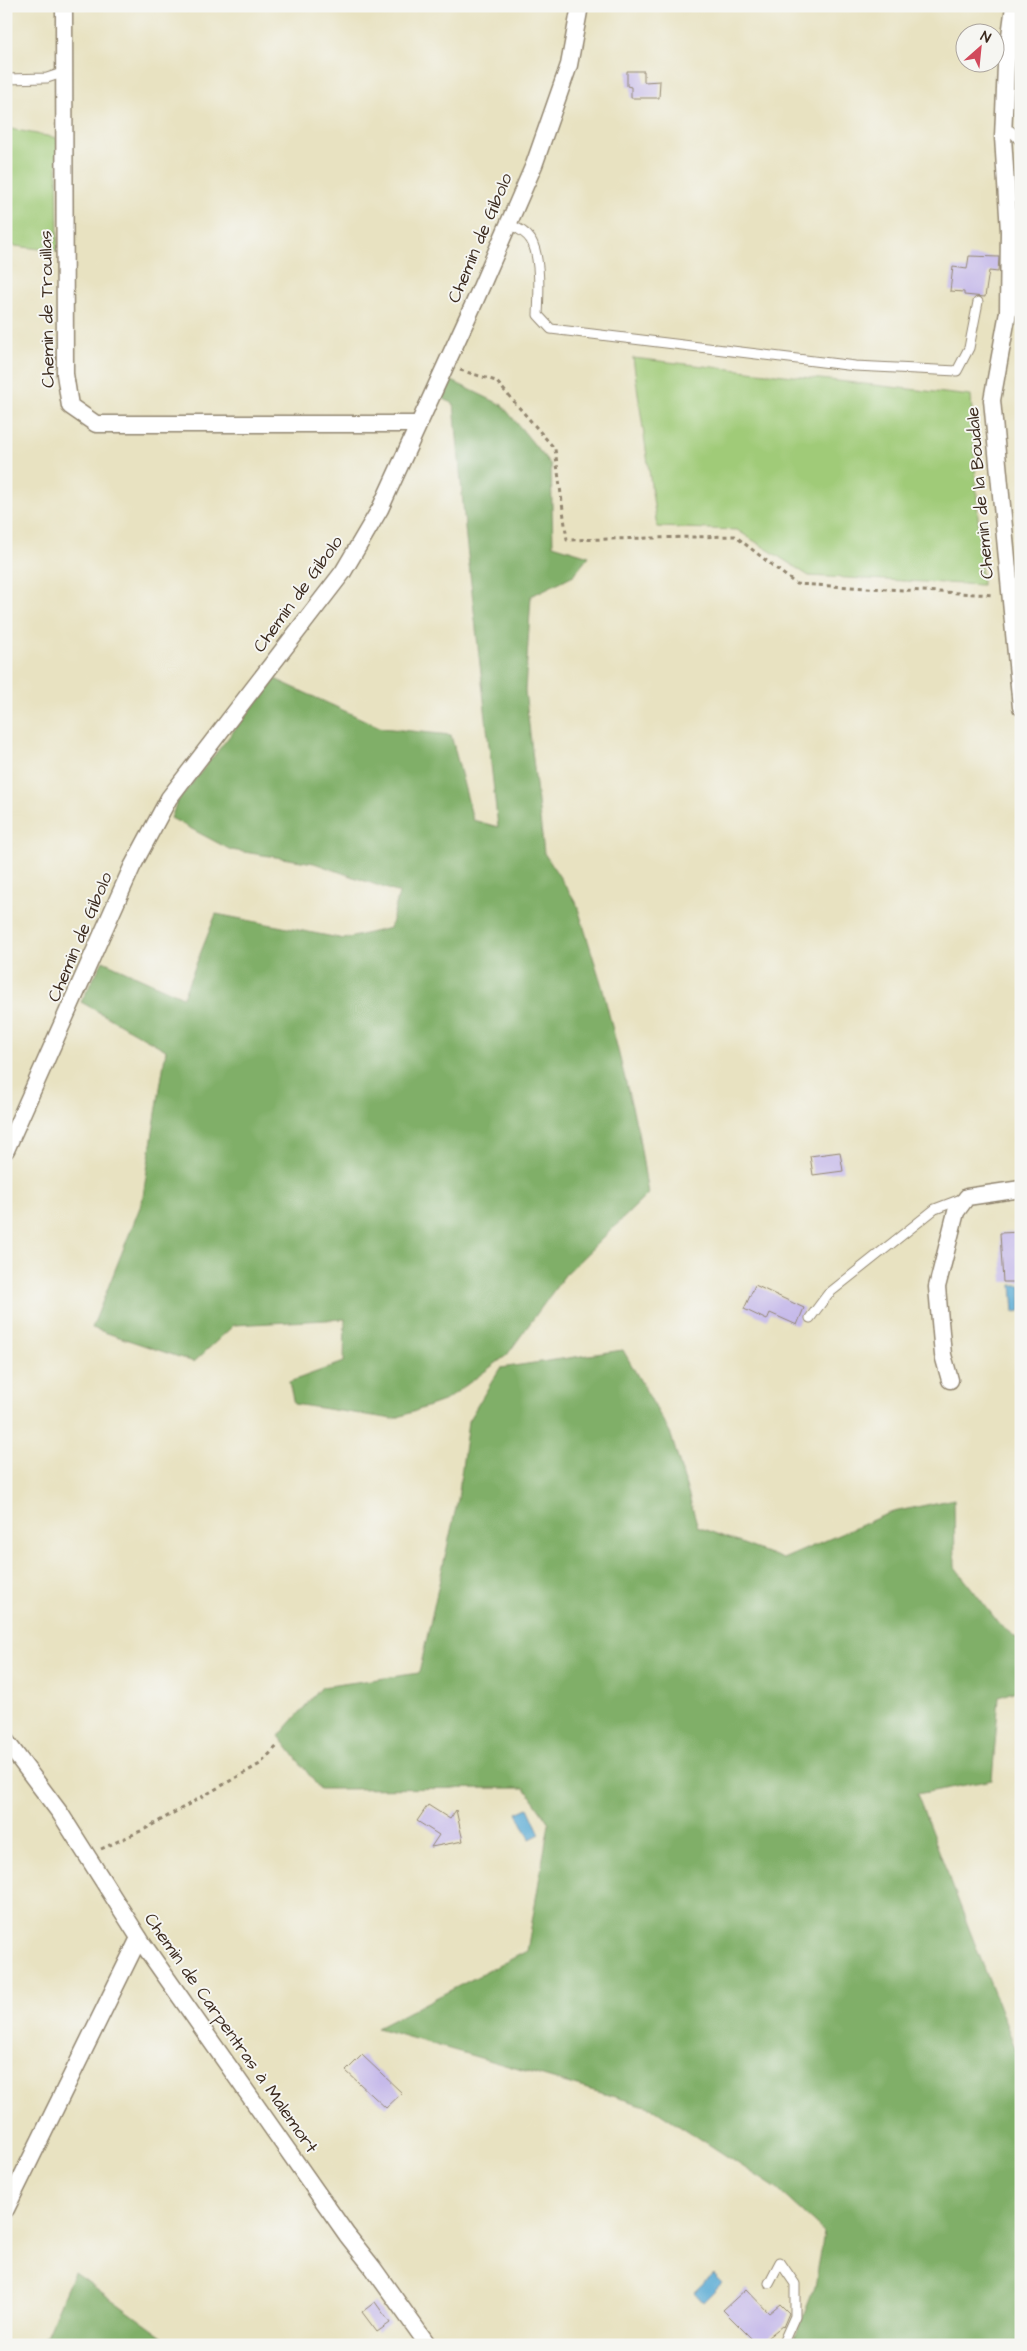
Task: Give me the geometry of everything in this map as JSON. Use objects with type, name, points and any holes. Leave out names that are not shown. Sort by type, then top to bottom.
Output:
[{"type":"street","name":"Chemin de Trouillas","points":[[64,6],[65,374],[70,406],[96,424],[418,424]]},
{"type":"street","name":"Chemin de Gibolo","points":[[6,1150],[132,867],[169,798],[343,572],[380,509],[534,165],[569,65],[580,6]]},
{"type":"street","name":"Chemin de la Boudale","points":[[1014,6],[1006,65],[1016,138],[1009,231],[1008,312],[992,400],[1021,707]]},
{"type":"street","points":[[950,1380],[943,1354],[937,1287],[956,1212],[967,1197],[1021,1189]]},
{"type":"street","name":"Chemin de Carpentras à Malemort","points":[[6,1740],[60,1814],[139,1938],[347,2235],[428,2345]]},
{"type":"street","points":[[6,2209],[139,1938]]},
{"type":"lane","points":[[6,79],[47,78],[65,72]]},
{"type":"lane","points":[[509,224],[523,231],[531,241],[537,261],[538,315],[551,329],[855,366],[957,371],[969,348],[978,302]]},
{"type":"lane","points":[[810,1318],[828,1294],[935,1209],[967,1197]]},
{"type":"lane","points":[[769,2283],[780,2262],[795,2284],[795,2316],[782,2345]]},
{"type":"path","points":[[446,365],[496,381],[555,449],[567,540],[735,536],[796,584],[1009,595]]},
{"type":"path","points":[[87,1856],[145,1829],[260,1764],[279,1744]]},
{"type":"green space","points":[[6,128],[57,138],[58,251],[6,245]]},
{"type":"green space","points":[[633,358],[971,396],[982,585],[809,576],[737,530],[657,527]]},
{"type":"green space","points":[[448,379],[502,405],[551,465],[553,545],[589,556],[574,575],[531,596],[525,691],[544,853],[576,902],[602,986],[638,1131],[648,1194],[565,1275],[507,1355],[446,1400],[393,1419],[294,1404],[289,1382],[344,1362],[345,1319],[234,1325],[194,1362],[92,1328],[142,1202],[166,1050],[81,1002],[103,961],[183,997],[216,914],[344,939],[390,928],[399,893],[314,863],[231,850],[171,818],[177,802],[275,679],[382,728],[451,735],[473,820],[498,827],[466,538],[454,404],[440,397]]},
{"type":"green space","points":[[623,1350],[671,1435],[698,1527],[783,1559],[889,1513],[954,1499],[955,1567],[1001,1626],[1021,1641],[1021,1689],[999,1697],[992,1780],[917,1794],[1021,2063],[1021,2345],[792,2345],[815,2286],[824,2232],[777,2189],[653,2108],[377,2028],[527,1951],[549,1823],[525,1788],[320,1789],[279,1736],[322,1687],[419,1673],[458,1499],[468,1421],[500,1368]]},
{"type":"green space","points":[[74,2272],[174,2345],[42,2345]]},
{"type":"water","points":[[1012,1285],[1021,1285],[1021,1311],[1014,1312]]},
{"type":"water","points":[[528,1808],[540,1834],[530,1839],[517,1813]]},
{"type":"water","points":[[713,2274],[722,2283],[703,2302],[694,2292]]},
{"type":"building","points":[[627,71],[644,71],[644,82],[660,81],[659,98],[631,98],[631,87],[627,86]]},
{"type":"building","points":[[969,256],[999,257],[998,272],[989,271],[985,297],[964,295],[964,292],[950,291],[953,267],[967,269]]},
{"type":"building","points":[[840,1152],[843,1171],[813,1175],[810,1156]]},
{"type":"building","points":[[1021,1232],[1021,1282],[1003,1282],[1000,1233]]},
{"type":"building","points":[[755,1285],[804,1308],[797,1325],[770,1313],[767,1320],[744,1309]]},
{"type":"building","points":[[428,1805],[450,1819],[456,1810],[463,1841],[431,1847],[439,1835],[417,1821]]},
{"type":"building","points":[[362,2055],[402,2093],[386,2108],[346,2071]]},
{"type":"building","points":[[746,2289],[769,2313],[780,2304],[789,2313],[783,2327],[758,2345],[723,2310]]},
{"type":"building","points":[[375,2302],[390,2323],[377,2332],[362,2312]]}]
